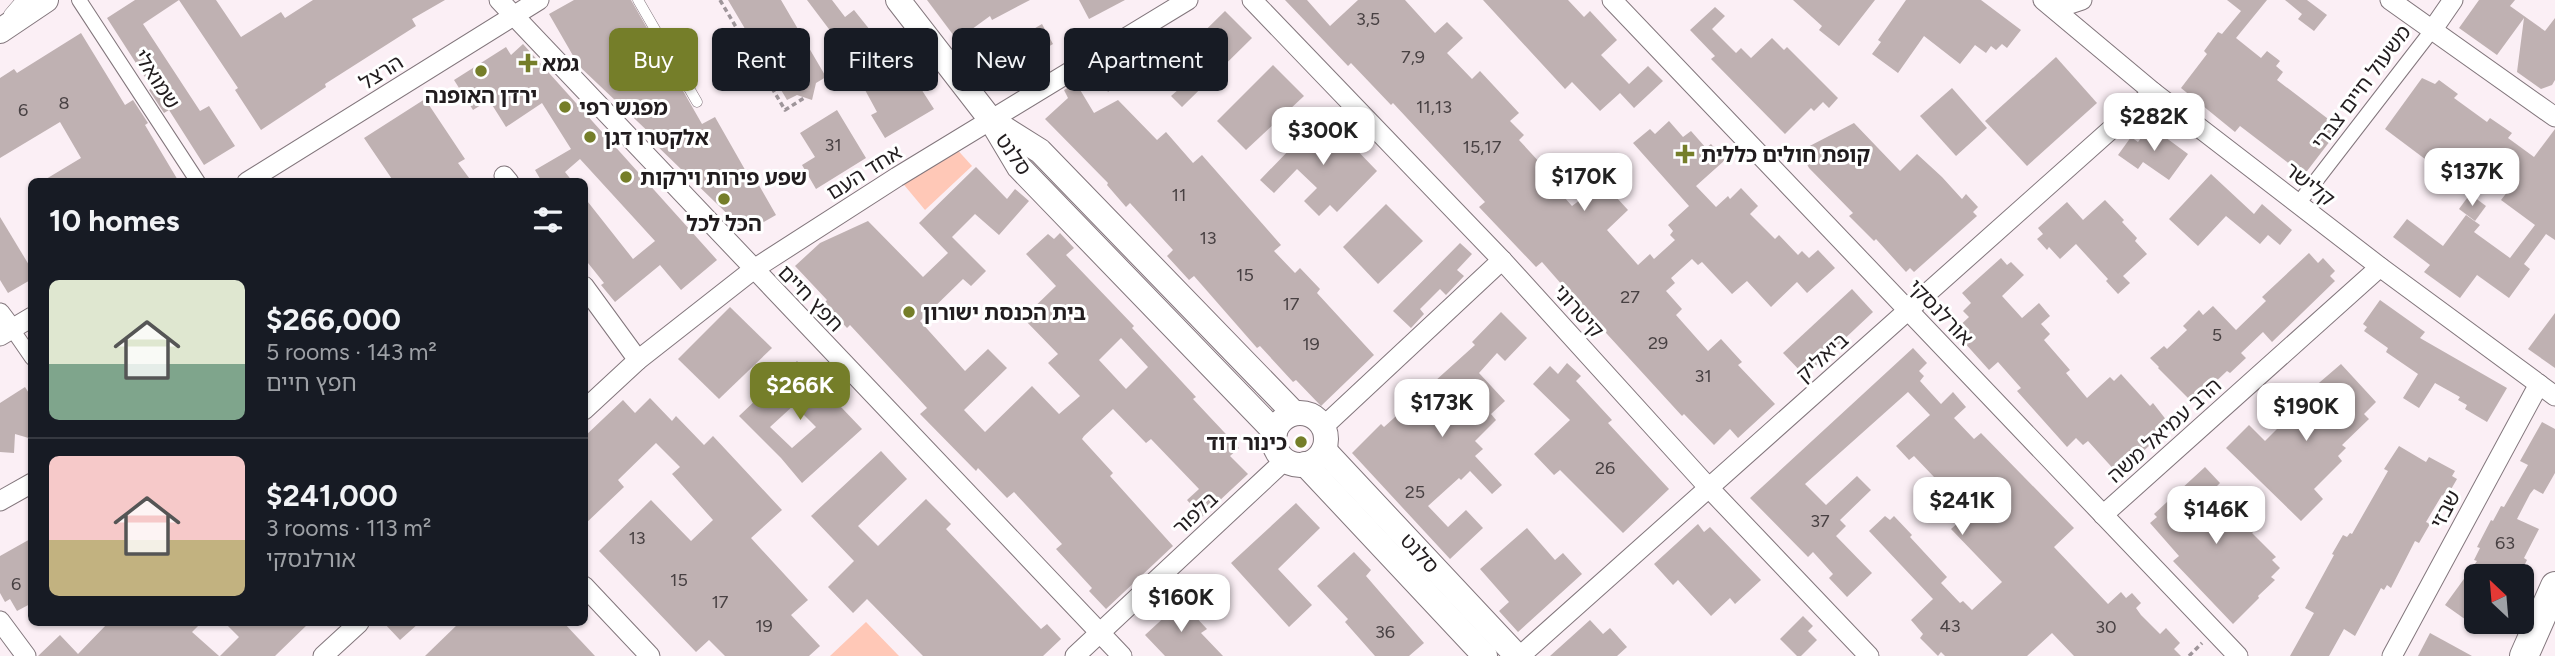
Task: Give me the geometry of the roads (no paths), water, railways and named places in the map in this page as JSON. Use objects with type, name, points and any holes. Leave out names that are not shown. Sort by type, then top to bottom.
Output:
[{"type":"main road","points":[[2524,656],[2555,586]]},
{"type":"street","points":[[7,16],[46,0]]},
{"type":"street","name":"שמואלי","points":[[79,0],[196,178]]},
{"type":"street","name":"חפץ חיים","points":[[499,0],[1122,656]]},
{"type":"street","name":"הרצל","points":[[253,178],[539,0]]},
{"type":"street","points":[[898,0],[991,120]]},
{"type":"street","name":"אחד העם","points":[[588,406],[638,360],[753,270],[1188,0]]},
{"type":"street","name":"קיטרוני","points":[[1252,0],[1502,260],[1709,488],[1869,656]]},
{"type":"street","name":"אורלנסקי","points":[[1612,0],[2238,656]]},
{"type":"street","points":[[2049,4],[2082,0]]},
{"type":"street","points":[[2390,0],[2555,117]]},
{"type":"street","points":[[2433,29],[2453,0]]},
{"type":"street","name":"קלישר","points":[[2049,4],[2153,92],[2380,267],[2555,397]]},
{"type":"street","name":"משעול חיים צברי","points":[[2298,204],[2433,29]]},
{"type":"street","name":"ביאליק","points":[[1518,656],[2153,92]]},
{"type":"street","name":"סלנט","points":[[991,120],[1040,151],[1294,414]]},
{"type":"street","name":"סלנט","points":[[991,120],[1019,167],[1275,432]]},
{"type":"street","name":"בלפור","points":[[1075,656],[1309,450],[1502,260]]},
{"type":"street","name":"הרב עמיאל משה","points":[[2103,515],[2380,267]]},
{"type":"street","points":[[588,291],[638,360]]},
{"type":"street","points":[[0,313],[6,332],[28,354]]},
{"type":"street","points":[[6,332],[28,319]]},
{"type":"street","name":"שבזי","points":[[2392,656],[2539,384]]},
{"type":"street","points":[[1294,414],[1311,415],[1309,450],[1275,448],[1275,432],[1282,420],[1294,414]]},
{"type":"street","name":"סלנט","points":[[1309,450],[1485,656]]},
{"type":"street","name":"סלנט","points":[[1309,450],[1518,656]]},
{"type":"street","points":[[0,501],[28,486]]},
{"type":"street","points":[[588,590],[650,656]]},
{"type":"street","points":[[0,621],[26,656]]},
{"type":"street","points":[[323,656],[347,627]]},
{"type":"lane","points":[[639,0],[697,102]]},
{"type":"place","name":"גמא","points":[[528,63]]},
{"type":"place","name":"ירדן האופנה","points":[[481,71]]},
{"type":"place","name":"מפגש רפי","points":[[565,107]]},
{"type":"place","name":"אלקטרו דגן","points":[[590,137]]},
{"type":"place","name":"קופת חולים כללית","points":[[1685,154]]},
{"type":"place","name":"שפע פירות וירקות","points":[[626,177]]},
{"type":"place","name":"הכל לכל","points":[[724,199]]},
{"type":"place","name":"בית הכנסת ישורון","points":[[909,312]]},
{"type":"place","name":"כינור דוד","points":[[1301,442]]}]
